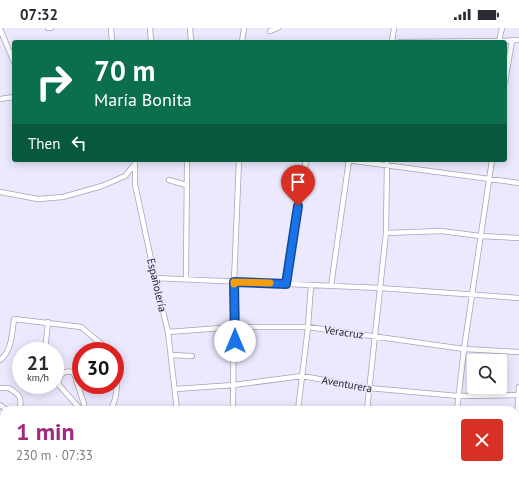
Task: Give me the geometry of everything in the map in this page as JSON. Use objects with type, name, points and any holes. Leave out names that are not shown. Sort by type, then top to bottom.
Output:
[{"type":"street","points":[[111,28],[112,40]]},
{"type":"street","points":[[150,28],[151,40]]},
{"type":"street","points":[[190,28],[191,40]]},
{"type":"street","points":[[242,40],[244,28]]},
{"type":"street","points":[[270,31],[278,28]]},
{"type":"street","points":[[392,40],[394,28]]},
{"type":"street","points":[[499,40],[502,28]]},
{"type":"street","points":[[0,29],[12,57]]},
{"type":"street","points":[[507,40],[519,40]]},
{"type":"street","points":[[507,70],[512,40]]},
{"type":"street","points":[[0,99],[12,97]]},
{"type":"street","points":[[186,279],[187,162]]},
{"type":"street","points":[[233,406],[235,327],[234,282],[238,162]]},
{"type":"street","points":[[286,284],[306,162]]},
{"type":"street","points":[[330,286],[348,162]]},
{"type":"street","points":[[367,406],[386,233],[387,162],[519,183]]},
{"type":"street","points":[[457,406],[488,178],[492,162]]},
{"type":"street","points":[[0,192],[38,199],[63,197],[102,186],[125,176],[134,163]]},
{"type":"street","name":"Españolería","points":[[134,163],[136,184],[155,278],[168,332],[177,406]]},
{"type":"street","points":[[169,180],[186,185]]},
{"type":"street","points":[[386,233],[441,232],[519,238]]},
{"type":"street","points":[[155,278],[380,288],[519,298]]},
{"type":"street","points":[[298,406],[308,326],[311,285]]},
{"type":"street","points":[[0,360],[7,353],[14,319],[81,327],[99,342]]},
{"type":"street","points":[[46,342],[48,322]]},
{"type":"street","name":"Veracruz","points":[[168,332],[235,327],[308,326],[464,349],[519,352]]},
{"type":"street","points":[[171,355],[192,356]]},
{"type":"street","points":[[77,406],[59,385],[58,380],[61,374],[68,371],[73,372],[75,376],[84,406]]},
{"type":"street","name":"Aventurera","points":[[175,389],[234,385],[302,376],[369,388],[458,396],[519,395]]},
{"type":"street","points":[[519,387],[519,406]]},
{"type":"street","points":[[0,388],[9,388],[19,396],[21,400],[20,406]]},
{"type":"street","points":[[113,406],[116,394]]},
{"type":"slow traffic","points":[[234,284],[234,282],[270,283]]},
{"type":"route","points":[[235,341],[234,282],[286,284],[298,206]]}]
